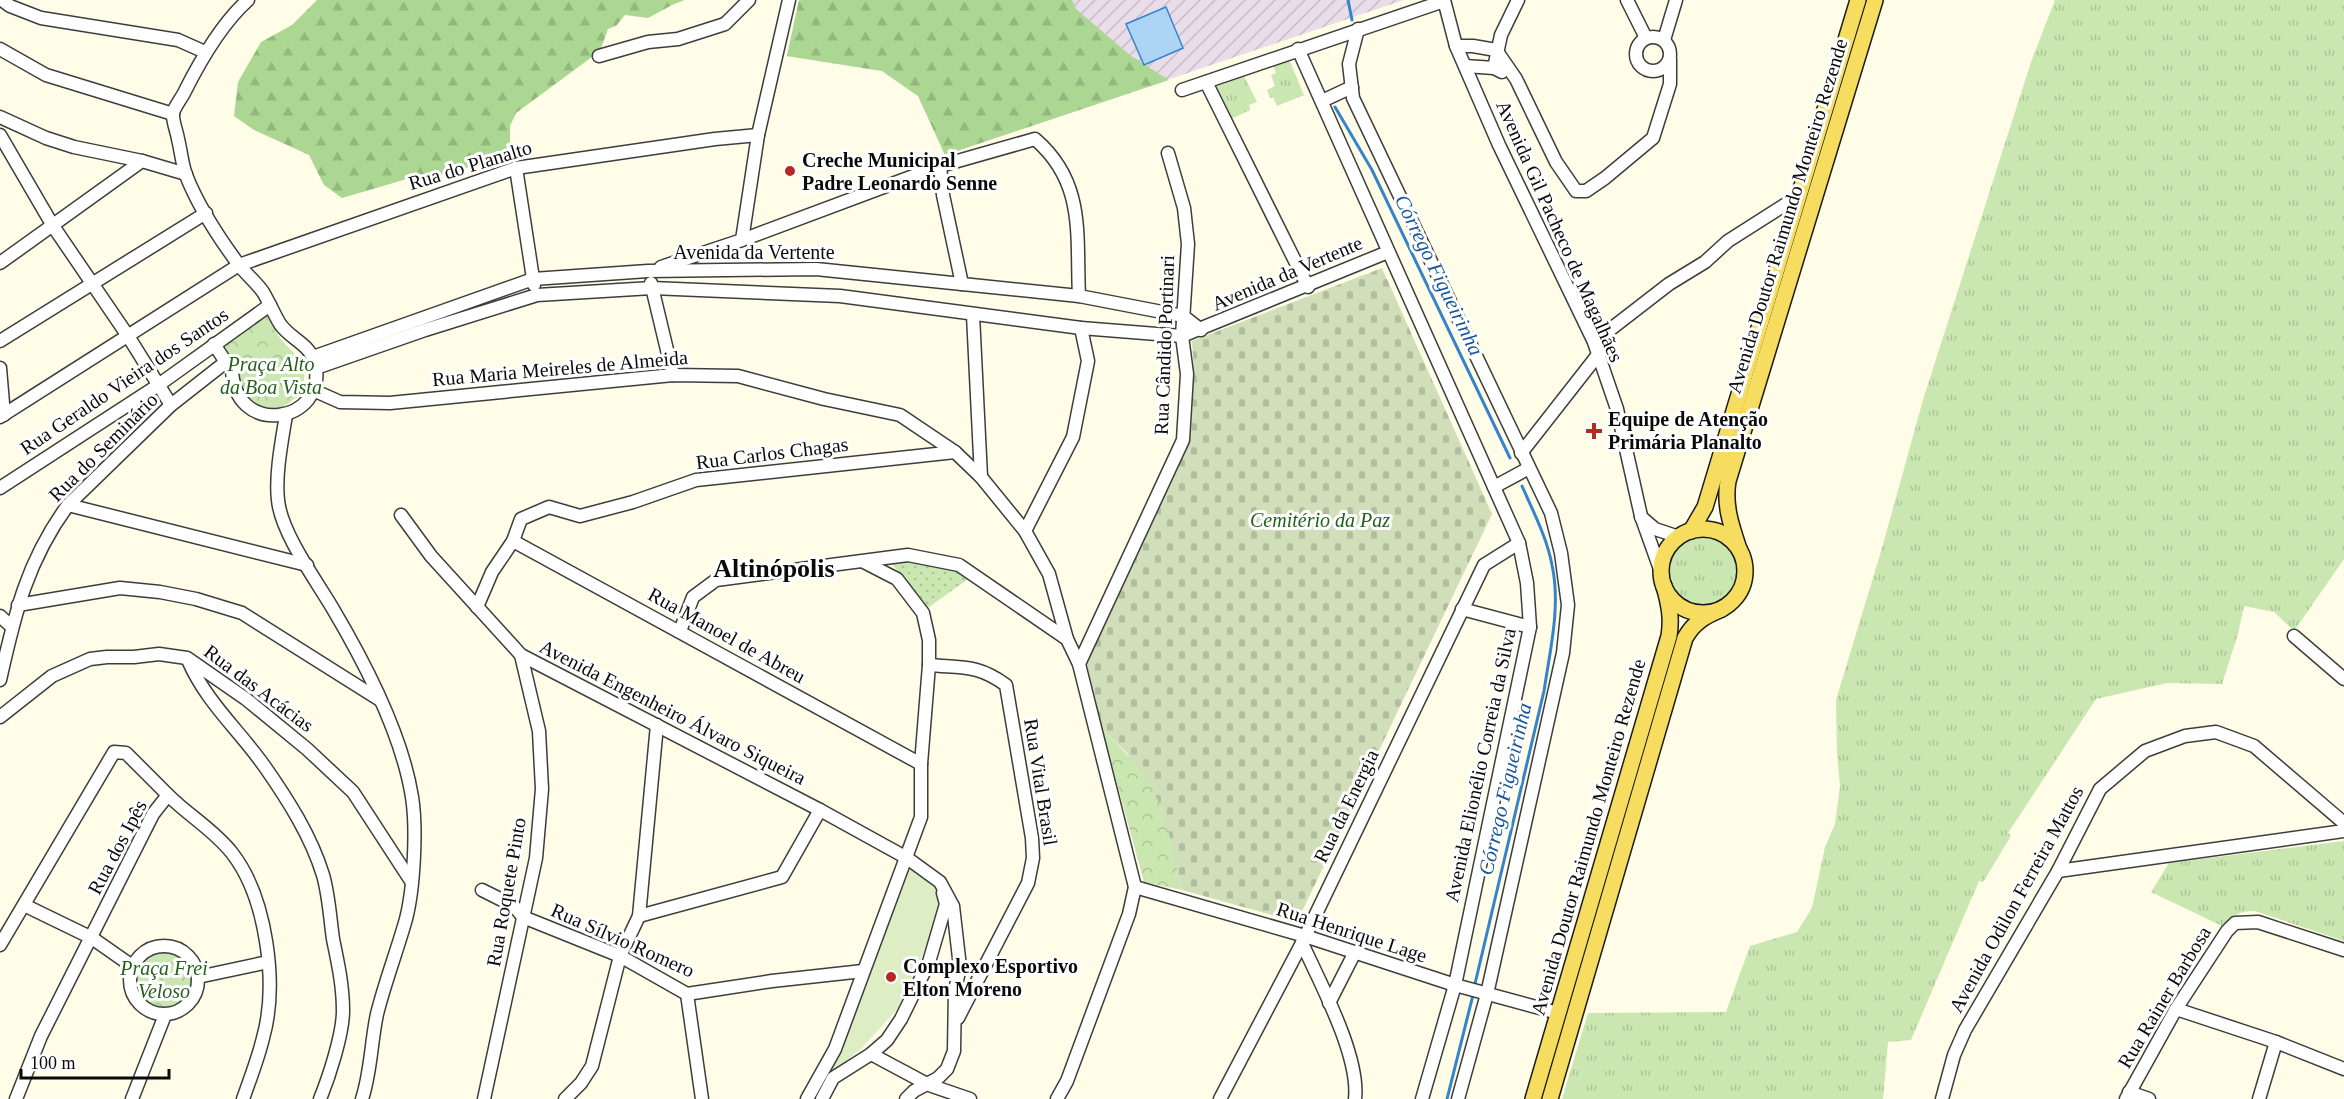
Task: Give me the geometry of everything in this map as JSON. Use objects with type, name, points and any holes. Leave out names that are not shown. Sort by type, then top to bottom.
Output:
[{"type":"main road","name":"Avenida Doutor Raimundo Monteiro Rezende","points":[[1533,1099],[1669,636],[1671,614],[1662,579],[1663,559],[1669,547],[1685,534],[1705,507],[1858,0]]},
{"type":"main road","name":"Avenida Doutor Raimundo Monteiro Rezende","points":[[1550,1099],[1685,638],[1692,626],[1703,617],[1722,609],[1737,595],[1745,576],[1744,562],[1728,516],[1725,497],[1728,480],[1875,0]]},
{"type":"main road","points":[[1685,534],[1708,529],[1731,539],[1739,549]]},
{"type":"main road","points":[[1662,579],[1673,600],[1687,610],[1698,614],[1722,609]]},
{"type":"street","points":[[2,0],[10,6],[41,18],[178,40],[205,52]]},
{"type":"street","points":[[214,344],[227,364],[232,367],[232,381],[237,395],[246,406],[258,414],[272,417],[286,415],[307,401],[313,390],[314,362],[299,340],[281,325],[262,292],[239,265],[206,213],[186,174],[173,114],[205,52],[248,0]]},
{"type":"street","points":[[599,56],[648,42],[678,39],[725,24],[749,0]]},
{"type":"street","points":[[742,240],[758,135],[789,0]]},
{"type":"street","points":[[1182,90],[1444,0]]},
{"type":"street","name":"Avenida Gil Pacheco de Magalhães","points":[[1444,0],[1456,46],[1499,145],[1594,342],[1617,409],[1641,516],[1662,579]]},
{"type":"street","points":[[1494,68],[1497,50],[1518,0]]},
{"type":"street","points":[[1627,0],[1646,38]]},
{"type":"street","points":[[1664,40],[1676,0]]},
{"type":"street","points":[[1358,29],[1349,64],[1353,98],[1551,513],[1562,554],[1568,605],[1563,653],[1487,993],[1458,1099]]},
{"type":"street","points":[[1456,46],[1497,50],[1516,79],[1556,162],[1576,191],[1587,191],[1653,138],[1670,84],[1670,59],[1670,49],[1664,40],[1655,37],[1641,41],[1635,52],[1641,68],[1652,72],[1658,71],[1670,59]]},
{"type":"street","points":[[0,49],[46,75],[173,114]]},
{"type":"street","name":"Avenida Elionélio Correia da Silva","points":[[1298,49],[1519,543],[1527,583],[1530,627],[1455,986],[1422,1099]]},
{"type":"street","points":[[1465,66],[1494,68],[1516,79]]},
{"type":"street","points":[[1206,82],[1308,286]]},
{"type":"street","points":[[1322,101],[1352,87]]},
{"type":"street","points":[[0,117],[46,138],[74,147],[142,161],[186,174]]},
{"type":"street","points":[[0,135],[53,226],[128,336],[171,405]]},
{"type":"street","name":"Rua do Planalto","points":[[2,416],[239,265],[516,168],[715,139],[758,135]]},
{"type":"street","points":[[673,375],[648,271],[742,240],[940,166],[1035,139],[1047,149],[1065,172],[1075,201],[1079,296]]},
{"type":"street","name":"Rua Cândido Portinari","points":[[1079,663],[1183,440],[1187,374],[1182,336],[1188,244],[1184,208],[1168,153]]},
{"type":"street","points":[[0,263],[142,161]]},
{"type":"street","points":[[940,166],[943,195],[962,284]]},
{"type":"street","points":[[516,168],[532,279],[537,295]]},
{"type":"street","points":[[1594,342],[1669,284],[1705,262],[1728,241],[1797,197]]},
{"type":"street","points":[[0,341],[206,213]]},
{"type":"street","name":"Avenida da Vertente","points":[[314,362],[537,295],[652,288],[840,296],[1081,328],[1182,336],[1388,252]]},
{"type":"street","name":"Avenida da Vertente","points":[[314,362],[532,279],[648,271],[816,269],[1079,296],[1183,316],[1200,330]]},
{"type":"street","name":"Rua Geraldo Vieira dos Santos","points":[[0,488],[158,386],[270,305]]},
{"type":"street","points":[[973,315],[981,477]]},
{"type":"street","points":[[1025,531],[1073,437],[1088,361],[1081,328]]},
{"type":"street","points":[[1521,453],[1597,356]]},
{"type":"street","name":"Rua do Seminário","points":[[0,680],[12,627],[31,566],[56,521],[68,505],[171,405],[222,364],[227,364]]},
{"type":"street","points":[[0,368],[2,416]]},
{"type":"street","name":"Rua Maria Meireles de Almeida","points":[[313,390],[340,402],[390,403],[673,375],[738,376],[824,399],[900,415],[955,452],[981,477],[1025,531],[1050,574],[1067,639],[1079,663],[1135,887],[1125,925],[1067,1081],[1057,1099]]},
{"type":"street","points":[[286,415],[280,449],[278,501],[290,536],[346,631],[381,700],[396,738],[412,797],[414,863],[407,916],[378,1012],[371,1044],[368,1077],[362,1099]]},
{"type":"street","name":"Rua Carlos Chagas","points":[[477,607],[492,572],[513,541],[521,519],[549,507],[580,516],[633,502],[696,480],[955,452]]},
{"type":"street","points":[[1494,487],[1529,468]]},
{"type":"street","points":[[68,505],[307,565]]},
{"type":"street","name":"Avenida Engenheiro Álvaro Siqueira","points":[[400,515],[431,556],[520,655],[820,810],[907,858],[940,882]]},
{"type":"street","points":[[1641,516],[1655,529],[1685,534]]},
{"type":"street","name":"Rua Manoel de Abreu","points":[[513,541],[921,764]]},
{"type":"street","name":"Rua da Energia","points":[[1220,1099],[1304,940],[1484,565],[1519,543]]},
{"type":"street","points":[[680,631],[693,597],[716,580],[908,555],[959,565],[1067,639]]},
{"type":"street","points":[[807,1099],[835,1049],[921,817],[921,764],[929,665],[929,640],[923,613],[897,579],[864,562]]},
{"type":"street","points":[[18,605],[120,588],[196,599],[242,613],[381,700]]},
{"type":"street","points":[[1462,609],[1530,627]]},
{"type":"street","points":[[0,616],[12,627]]},
{"type":"street","points":[[2294,636],[2342,673]]},
{"type":"street","name":"Rua das Acácias","points":[[0,717],[52,676],[90,659],[159,654],[187,658],[246,699],[307,749],[353,792],[411,881]]},
{"type":"street","name":"Rua Roquete Pinto","points":[[484,1099],[536,858],[542,789],[540,731],[520,655]]},
{"type":"street","points":[[187,658],[194,674],[218,710],[264,765],[296,815],[312,846],[323,877],[342,989],[343,1013],[342,1029],[320,1099]]},
{"type":"street","name":"Rua Vital Brasil","points":[[929,665],[988,672],[1006,685],[1032,838],[1033,858],[1028,883],[956,1020]]},
{"type":"street","points":[[565,1099],[581,1083],[592,1066],[620,956],[639,916],[657,725]]},
{"type":"street","name":"Avenida Odilon Ferreira Mattos","points":[[1942,1099],[1954,1055],[1965,1029],[2058,871],[2100,789],[2145,751],[2184,736],[2216,732],[2254,746],[2344,823]]},
{"type":"street","points":[[0,945],[114,752],[126,753],[168,795]]},
{"type":"street","name":"Rua dos Ipês","points":[[16,1099],[41,1036],[153,814],[168,795],[187,814],[212,831],[234,855],[254,892],[264,932],[270,988],[264,1037],[243,1099]]},
{"type":"street","points":[[639,916],[782,877],[820,810]]},
{"type":"street","points":[[2058,871],[2344,831]]},
{"type":"street","points":[[906,1099],[947,1069],[952,1059],[956,1020],[955,990],[960,966],[953,906],[940,882]]},
{"type":"street","points":[[822,1099],[833,1078],[871,1054],[887,1040],[901,1019],[929,962],[946,904],[940,882]]},
{"type":"street","name":"Rua Henrique Lage","points":[[1135,887],[1304,940],[1355,952],[1455,986],[1558,1013]]},
{"type":"street","name":"Rua Sílvio Romero","points":[[482,890],[514,906],[523,917],[620,956],[687,994],[772,981],[863,971]]},
{"type":"street","points":[[24,905],[92,938],[132,966]]},
{"type":"street","name":"Rua Rainer Barbosa","points":[[2128,1096],[2176,1009],[2227,931],[2235,924],[2258,922],[2344,950]]},
{"type":"street","points":[[1304,940],[1350,1058],[1355,1081],[1355,1099]]},
{"type":"street","points":[[158,945],[170,945],[190,956],[196,966],[198,977],[198,988],[186,1007],[165,1015],[144,1008],[130,989],[129,978],[138,956],[158,945]]},
{"type":"street","points":[[1329,1003],[1355,952]]},
{"type":"street","points":[[198,977],[268,962]]},
{"type":"street","points":[[687,994],[702,1099]]},
{"type":"street","points":[[2176,1009],[2276,1042],[2344,1069]]},
{"type":"street","points":[[132,1099],[165,1015]]},
{"type":"street","points":[[2259,1099],[2276,1042]]},
{"type":"street","points":[[871,1054],[928,1085],[970,1099]]},
{"type":"street","points":[[833,1078],[835,1099]]},
{"type":"street","points":[[2128,1096],[2149,1099]]},
{"type":"shaded area","points":[[799,0],[1404,0],[945,155],[918,96],[882,71],[787,56]]},
{"type":"green space","points":[[317,0],[685,0],[648,18],[625,15],[616,26],[608,29],[600,51],[516,113],[510,126],[510,155],[480,158],[460,173],[417,176],[342,198],[324,185],[309,155],[254,130],[234,116],[238,82],[261,42],[292,25]]},
{"type":"green space","points":[[799,0],[1072,0],[1076,9],[1131,56],[1169,80],[945,155],[918,96],[882,71],[787,56]]},
{"type":"green space","points":[[2055,0],[2344,0],[2344,559],[2294,631],[2274,612],[2244,606],[2238,634],[2222,684],[2167,683],[2096,699],[2008,833],[2011,836],[1983,882],[1979,881],[1911,1040],[1888,1042],[1883,1099],[1562,1099],[1588,1013],[1726,1012],[1750,946],[1797,932],[1812,908],[1825,847],[1835,824],[1840,786],[1836,700],[1882,548],[1923,400],[2031,62]]},
{"type":"green space","points":[[1289,59],[1304,95],[1277,106],[1267,90],[1275,86],[1271,75],[1276,73],[1273,65]]},
{"type":"green space","points":[[1244,76],[1257,102],[1249,105],[1250,110],[1229,120],[1213,88]]},
{"type":"green space","name":"Cemitério da Paz","points":[[1382,268],[1492,514],[1297,922],[1182,890],[1161,808],[1126,752],[1102,729],[1086,663],[1191,437],[1194,374],[1192,341]]},
{"type":"green space","name":"Praça Alto da Boa Vista","points":[[266,314],[280,338],[301,362],[304,379],[295,398],[277,408],[267,409],[256,406],[244,396],[238,368],[222,346]]},
{"type":"green space","points":[[1703,534],[1717,537],[1729,545],[1737,557],[1740,571],[1737,585],[1729,597],[1717,605],[1703,608],[1689,605],[1677,597],[1669,585],[1666,571],[1669,557],[1677,545],[1689,537]]},
{"type":"green space","points":[[909,558],[956,569],[971,577],[926,609],[893,565],[880,564]]},
{"type":"green space","points":[[1102,729],[1136,766],[1156,797],[1168,828],[1182,890],[1144,882]]},
{"type":"green space","points":[[2344,841],[2344,941],[2255,911],[2237,914],[2222,926],[2151,892],[2169,863]]},
{"type":"green space","name":"Complexo Esportivo Elton Moreno","points":[[913,868],[937,887],[941,902],[925,949],[901,1005],[862,1048],[827,1077],[840,1051],[909,871]]},
{"type":"green space","name":"Praça Frei Veloso","points":[[159,953],[169,953],[183,961],[189,970],[191,980],[189,990],[183,999],[169,1007],[159,1007],[142,995],[137,985],[137,975],[149,958]]},
{"type":"water","points":[[1166,7],[1183,48],[1144,65],[1126,24]]},
{"type":"waterway","name":"Córrego Figueirinha","points":[[1348,0],[1352,20]]},
{"type":"waterway","name":"Córrego Figueirinha","points":[[1335,107],[1372,170],[1510,458]]},
{"type":"waterway","name":"Córrego Figueirinha","points":[[1474,988],[1544,691],[1554,628],[1555,596],[1550,555],[1522,486]]},
{"type":"waterway","name":"Córrego Figueirinha","points":[[1447,1099],[1473,995]]},
{"type":"place","name":"Creche Municipal Padre Leonardo Senne","points":[[790,171]]},
{"type":"place","name":"Equipe de Atenção Primária Planalto","points":[[1594,431]]},
{"type":"place","name":"Complexo Esportivo Elton Moreno","points":[[891,977]]},
{"type":"district","name":"Altinópolis","points":[[774,568]]}]
